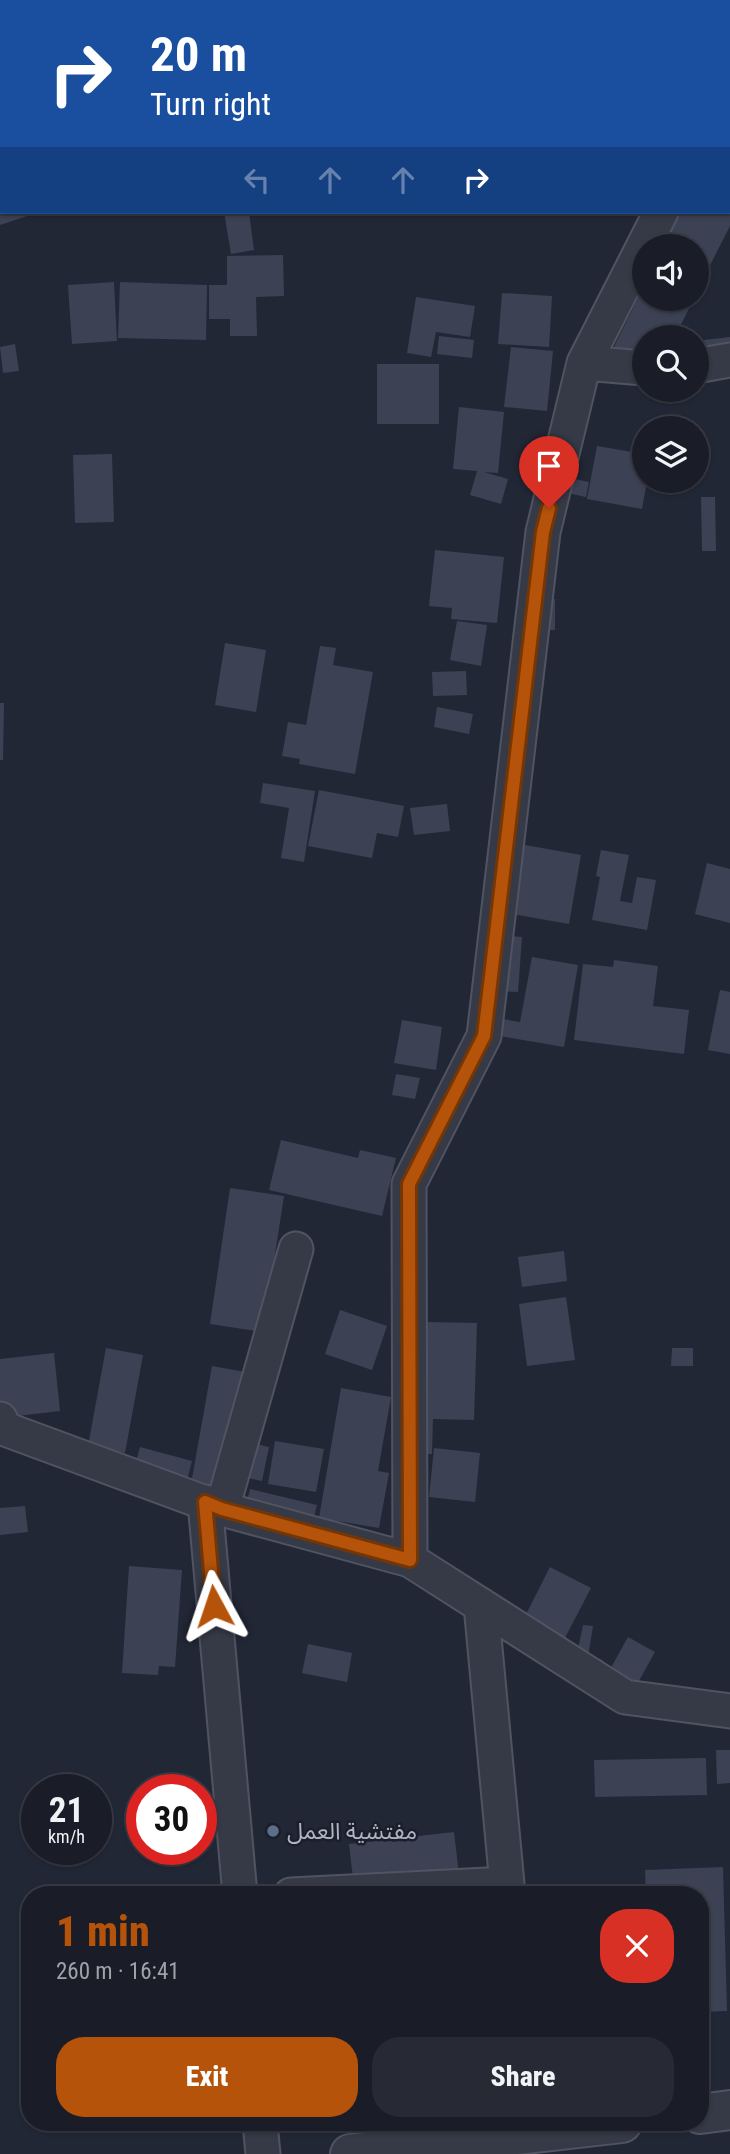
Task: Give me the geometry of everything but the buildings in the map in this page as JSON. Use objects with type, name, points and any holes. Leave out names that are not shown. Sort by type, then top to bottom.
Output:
[{"type":"street","points":[[410,1560],[409,1184],[484,1036],[543,532],[584,363],[660,214]]},
{"type":"street","points":[[709,364],[730,360]]},
{"type":"street","points":[[584,363],[632,367]]},
{"type":"street","points":[[239,1886],[214,1505],[296,1249]]},
{"type":"street","points":[[0,1419],[5,1429],[214,1505],[410,1560],[625,1698],[730,1711]]},
{"type":"street","points":[[481,1605],[508,1886]]},
{"type":"street","points":[[709,2113],[730,2112]]},
{"type":"street","points":[[261,2131],[263,2154]]},
{"type":"street","points":[[350,2154],[411,2151],[514,2131]]},
{"type":"place","name":"مفتشية العمل","points":[[273,1831]]},
{"type":"route","points":[[214,1606],[205,1502],[222,1509],[410,1560],[409,1184],[484,1036],[543,532],[549,508]]}]
